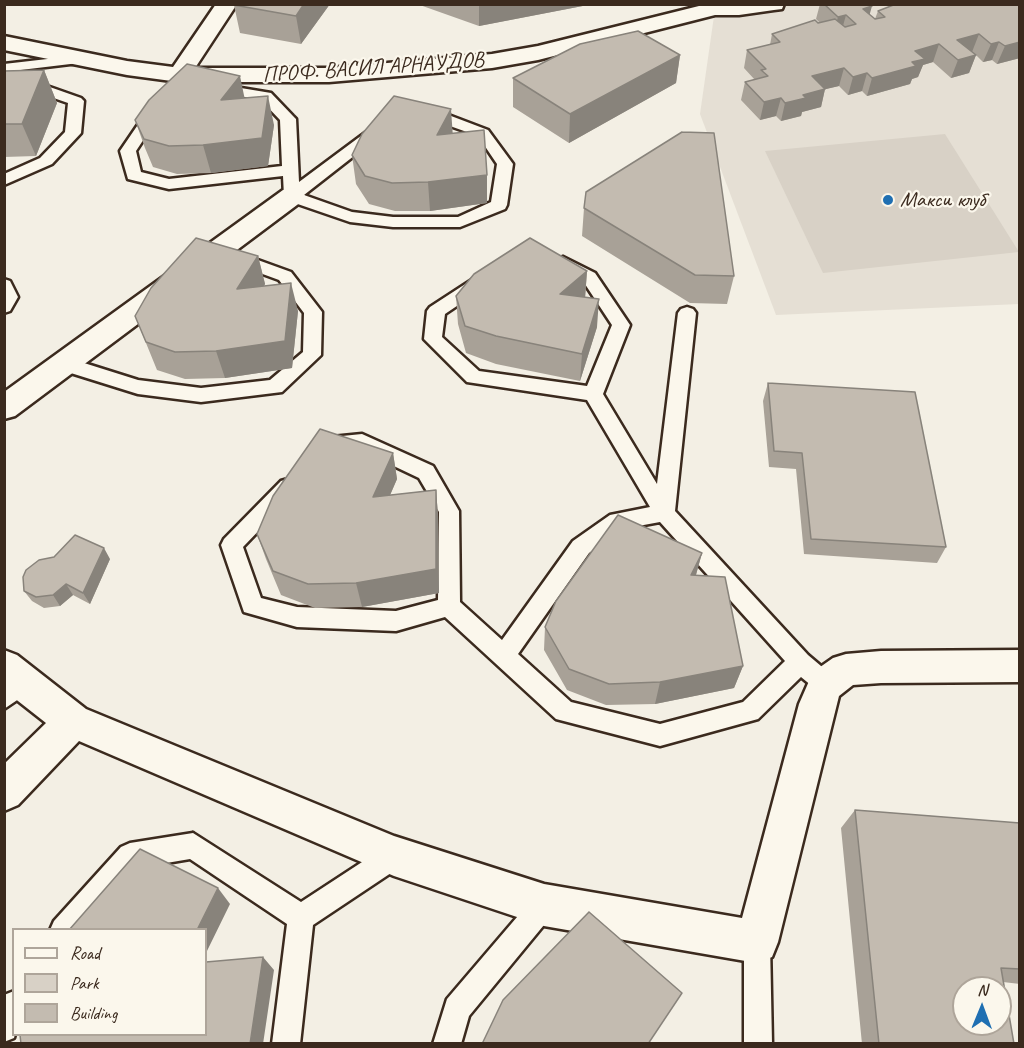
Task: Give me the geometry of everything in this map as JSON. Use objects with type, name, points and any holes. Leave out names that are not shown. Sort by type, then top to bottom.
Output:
[{"type":"street","points":[[170,90],[227,4]]},
{"type":"street","name":"ПРОФ. ВАСИЛ АРНАУДОВ","points":[[4,43],[127,68],[170,90],[492,61],[580,44],[716,7],[739,9],[769,5]]},
{"type":"street","points":[[4,408],[217,251],[291,183]]},
{"type":"street","points":[[11,682],[73,721],[394,856],[544,905],[757,942],[817,704],[813,673],[873,668],[1020,666]]},
{"type":"street","points":[[4,792],[73,721]]},
{"type":"lane","points":[[4,68],[82,59]]},
{"type":"lane","points":[[291,183],[288,119],[266,96],[175,82],[128,151],[134,175],[169,184],[291,183],[350,217],[393,222],[460,222],[499,205],[505,164],[483,133],[438,116],[410,116],[386,124],[291,183]]},
{"type":"lane","points":[[4,92],[47,90],[76,101],[73,133],[46,161],[4,180]]},
{"type":"lane","points":[[65,363],[138,387],[201,395],[275,387],[312,355],[313,312],[285,276],[217,251]]},
{"type":"lane","points":[[548,256],[589,277],[621,325],[593,394]]},
{"type":"lane","points":[[492,274],[436,311],[433,339],[474,376],[593,394]]},
{"type":"lane","points":[[4,285],[9,297],[4,307]]},
{"type":"lane","points":[[664,513],[687,313]]},
{"type":"lane","points":[[449,606],[396,621],[297,617],[252,605],[232,545],[328,445],[362,442],[426,472],[449,511],[449,606],[564,711],[660,735],[750,711],[813,673],[664,513],[593,394]]},
{"type":"lane","points":[[503,657],[580,546],[617,521],[664,513]]},
{"type":"lane","points":[[65,928],[130,856],[193,846],[301,918]]},
{"type":"lane","points":[[286,1044],[301,918],[394,856]]},
{"type":"lane","points":[[447,1044],[457,1009],[544,905]]},
{"type":"lane","points":[[757,942],[758,1044]]},
{"type":"lane","points":[[4,1028],[12,1010]]},
{"type":"shaded area","points":[[774,4],[1019,5],[1019,304],[776,315],[700,114],[715,9]]},
{"type":"green space","name":"Макси клуб","points":[[945,134],[1019,252],[823,273],[765,151]]},
{"type":"building","points":[[235,4],[304,4],[296,16]]},
{"type":"building","points":[[824,4],[870,4],[872,6],[863,9],[875,19],[885,17],[878,11],[896,4],[1020,4],[1020,42],[1005,46],[999,42],[991,44],[979,34],[957,40],[976,55],[958,60],[939,44],[915,51],[925,59],[912,62],[916,66],[872,78],[867,73],[853,77],[844,68],[812,76],[825,89],[803,95],[806,98],[785,103],[781,98],[764,102],[745,82],[768,76],[761,70],[766,69],[747,50],[780,42],[772,34],[815,20],[818,23],[835,19],[845,27],[856,24],[846,15],[838,17]]},
{"type":"building","points":[[638,31],[680,55],[570,114],[513,78],[580,44]]},
{"type":"building","points":[[187,64],[240,76],[221,100],[268,96],[262,138],[203,145],[169,146],[144,139],[135,120],[149,100]]},
{"type":"building","points":[[44,70],[22,124],[4,124],[4,71]]},
{"type":"building","points":[[394,96],[451,109],[437,135],[484,130],[487,175],[428,182],[392,183],[365,176],[352,155],[362,134]]},
{"type":"building","points":[[682,132],[714,133],[734,276],[695,275],[584,208],[586,192]]},
{"type":"building","points":[[196,238],[258,256],[237,289],[291,283],[285,341],[216,351],[175,352],[146,342],[135,316],[151,288]]},
{"type":"building","points":[[530,238],[587,271],[560,294],[599,299],[582,354],[496,336],[465,326],[456,296],[474,274]]},
{"type":"building","points":[[768,383],[915,392],[946,547],[811,539],[802,453],[774,451]]},
{"type":"building","points":[[320,429],[393,453],[373,497],[436,490],[436,569],[356,583],[308,584],[273,571],[257,534],[273,496]]},
{"type":"building","points":[[618,515],[702,553],[691,575],[725,577],[743,666],[660,682],[609,684],[569,669],[545,627],[556,601]]},
{"type":"building","points":[[75,535],[104,548],[83,593],[66,584],[53,595],[36,597],[24,591],[23,577],[26,570],[39,560],[54,557]]},
{"type":"building","points":[[855,810],[1020,823],[1020,969],[1001,968],[1002,976],[952,976],[952,1036],[1012,1036],[1012,1032],[1014,1044],[879,1044]]},
{"type":"building","points":[[140,849],[218,888],[198,928],[71,928]]},
{"type":"building","points":[[589,912],[682,993],[648,1044],[482,1044],[503,1000]]},
{"type":"building","points":[[263,957],[250,1044],[21,1044],[20,1036],[207,1036],[207,962]]},
{"type":"place","name":"Макси клуб","points":[[888,200]]}]
